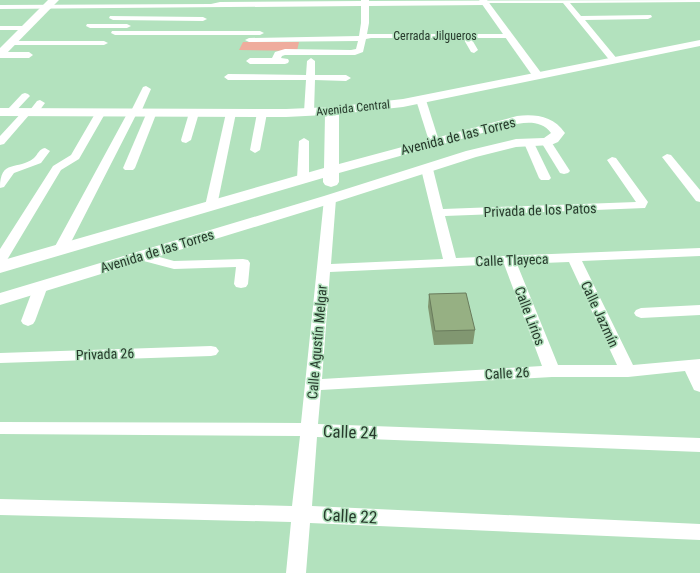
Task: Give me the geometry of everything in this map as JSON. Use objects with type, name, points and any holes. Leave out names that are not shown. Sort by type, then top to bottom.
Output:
[{"type":"main road","points":[[3,51],[47,7]]},
{"type":"main road","name":"Avenida Central","points":[[5,112],[33,109],[101,112],[194,113],[332,111],[421,100],[700,43]]},
{"type":"main road","name":"Calle Agustín Melgar","points":[[330,199],[332,111]]},
{"type":"main road","name":"Avenida de las Torres","points":[[0,267],[331,170],[502,123],[534,119],[543,121],[555,128],[558,133],[554,139],[546,142],[506,145],[471,154],[330,199],[0,299]]},
{"type":"street","points":[[564,0],[614,60]]},
{"type":"street","points":[[0,7],[211,3],[700,0]]},
{"type":"street","points":[[484,1],[538,76]]},
{"type":"street","points":[[276,61],[280,52],[358,52],[360,50],[363,35],[364,2]]},
{"type":"street","points":[[200,26],[211,3]]},
{"type":"street","points":[[0,14],[47,7]]},
{"type":"street","points":[[578,18],[648,17]]},
{"type":"street","points":[[104,18],[200,26],[363,35]]},
{"type":"street","points":[[90,26],[200,26]]},
{"type":"street","points":[[115,33],[200,26]]},
{"type":"street","points":[[0,28],[26,28]]},
{"type":"street","points":[[249,40],[352,39],[363,35]]},
{"type":"street","name":"Cerrada Jilgueros","points":[[363,35],[508,36]]},
{"type":"street","points":[[466,36],[474,50]]},
{"type":"street","points":[[301,52],[303,40]]},
{"type":"street","points":[[3,51],[104,43]]},
{"type":"street","points":[[3,51],[29,55]]},
{"type":"street","points":[[250,61],[342,61]]},
{"type":"street","points":[[309,112],[312,61]]},
{"type":"street","points":[[228,77],[346,78]]},
{"type":"street","points":[[60,250],[146,89]]},
{"type":"street","points":[[5,112],[25,96]]},
{"type":"street","points":[[421,100],[434,141]]},
{"type":"street","points":[[0,142],[33,109]]},
{"type":"street","points":[[0,260],[57,168],[75,157],[101,112]]},
{"type":"street","points":[[128,168],[152,112]]},
{"type":"street","points":[[186,140],[194,113]]},
{"type":"street","points":[[211,206],[231,113]]},
{"type":"street","points":[[255,150],[262,113]]},
{"type":"street","points":[[303,179],[304,141]]},
{"type":"street","points":[[546,142],[564,171]]},
{"type":"street","points":[[529,143],[545,178]]},
{"type":"street","points":[[0,185],[10,171],[37,161],[45,151]]},
{"type":"street","points":[[667,157],[700,198]]},
{"type":"street","name":"Privada de los Patos","points":[[438,213],[641,205],[642,202],[612,160]]},
{"type":"street","points":[[427,169],[450,262]]},
{"type":"street","name":"Calle Agustín Melgar","points":[[296,573],[330,199]]},
{"type":"street","name":"Calle Tlayeca","points":[[324,268],[700,252]]},
{"type":"street","points":[[141,256],[174,265],[243,263],[241,284]]},
{"type":"street","name":"Calle Jazmín","points":[[573,257],[628,371]]},
{"type":"street","name":"Calle Lirios","points":[[509,260],[552,372]]},
{"type":"street","points":[[28,321],[42,286]]},
{"type":"street","points":[[641,313],[700,310]]},
{"type":"street","name":"Privada 26","points":[[0,358],[211,350]]},
{"type":"street","points":[[696,364],[700,386]]},
{"type":"street","name":"Calle 26","points":[[313,385],[552,372],[628,371],[696,364]]},
{"type":"street","name":"Calle 24","points":[[0,428],[309,430],[700,445]]},
{"type":"street","name":"Calle 22","points":[[0,507],[301,514],[700,532]]},
{"type":"shaded area","points":[[243,42],[299,42],[297,51],[239,50]]},
{"type":"building","points":[[466,293],[475,330],[435,331],[429,294]]}]
